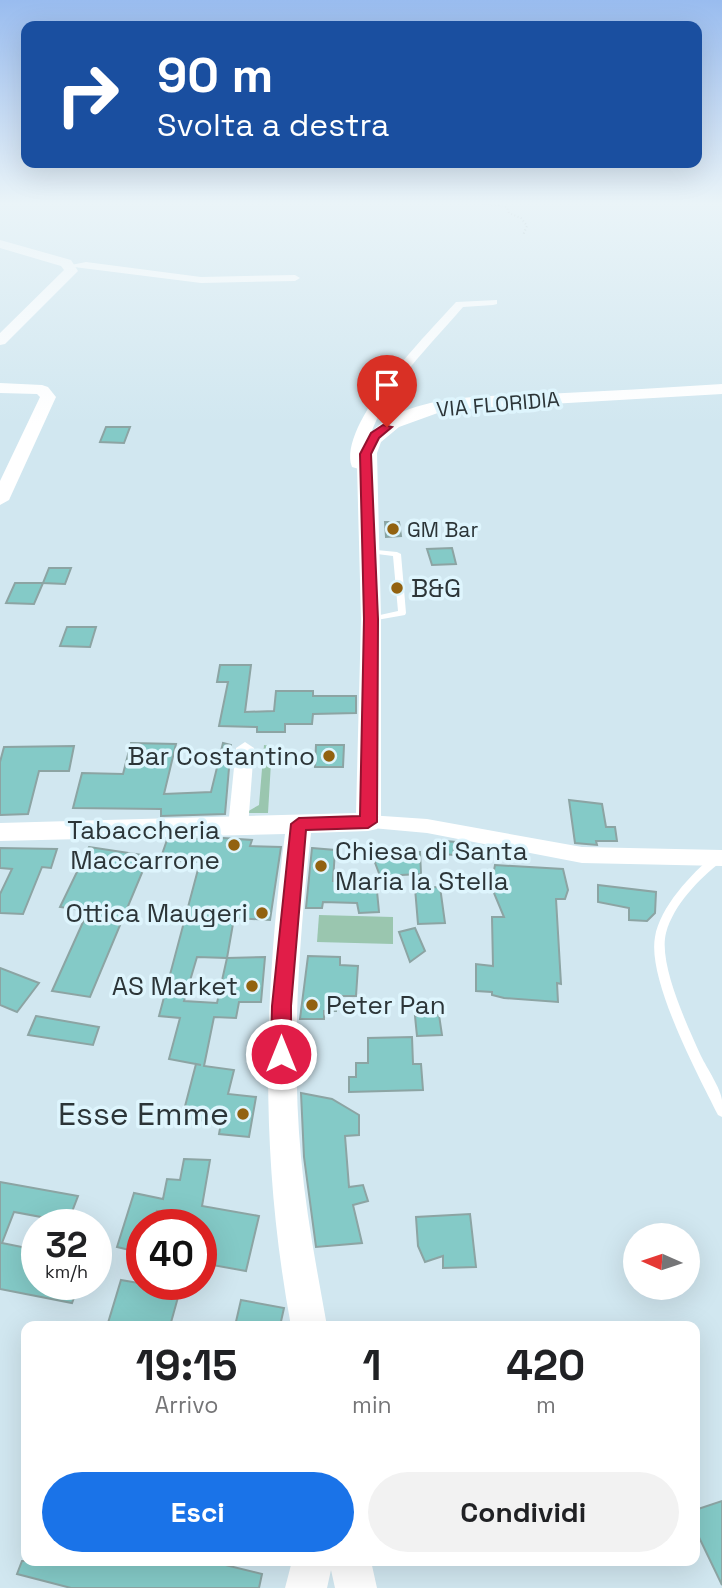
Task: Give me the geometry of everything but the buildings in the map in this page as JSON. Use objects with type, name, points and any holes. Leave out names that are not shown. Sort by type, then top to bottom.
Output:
[{"type":"street","points":[[0,341],[67,276]]},
{"type":"street","points":[[171,276],[201,280],[295,278]]},
{"type":"street","points":[[366,467],[357,464],[357,445],[376,405],[460,304],[493,302]]},
{"type":"street","points":[[0,388],[42,390],[48,397],[0,500]]},
{"type":"street","name":"VIA FLORIDIA","points":[[368,822],[371,619],[366,454],[375,436],[405,417],[446,405],[722,389]]},
{"type":"street","points":[[238,827],[245,748]]},
{"type":"street","points":[[0,832],[368,822],[427,826],[582,855],[720,858]]},
{"type":"street","points":[[299,824],[281,1006],[283,1133],[289,1206],[308,1321]]},
{"type":"street","points":[[306,1588],[312,1566]]},
{"type":"street","points":[[351,1566],[356,1588]]},
{"type":"lane","points":[[369,551],[397,554],[402,613],[371,619]]},
{"type":"lane","points":[[720,858],[704,868],[663,923],[659,943],[663,969],[692,1052],[722,1111]]},
{"type":"green space","points":[[264,745],[272,746],[268,813],[245,813],[259,805]]},
{"type":"green space","points":[[319,915],[393,917],[393,944],[317,942]]},
{"type":"place","name":"GM Bar","points":[[393,529]]},
{"type":"place","name":"B&G","points":[[397,588]]},
{"type":"place","name":"Bar Costantino","points":[[329,756]]},
{"type":"place","name":"Tabaccheria Maccarrone","points":[[234,845]]},
{"type":"place","name":"Chiesa di Santa Maria la Stella","points":[[321,866]]},
{"type":"place","name":"Ottica Maugeri","points":[[262,913]]},
{"type":"place","name":"AS Market","points":[[252,986]]},
{"type":"place","name":"Peter Pan","points":[[312,1005]]},
{"type":"place","name":"Esse Emme","points":[[243,1114]]},
{"type":"route","points":[[281,1054],[281,1006],[299,824],[368,822],[371,619],[366,454],[375,436],[387,427]]}]
